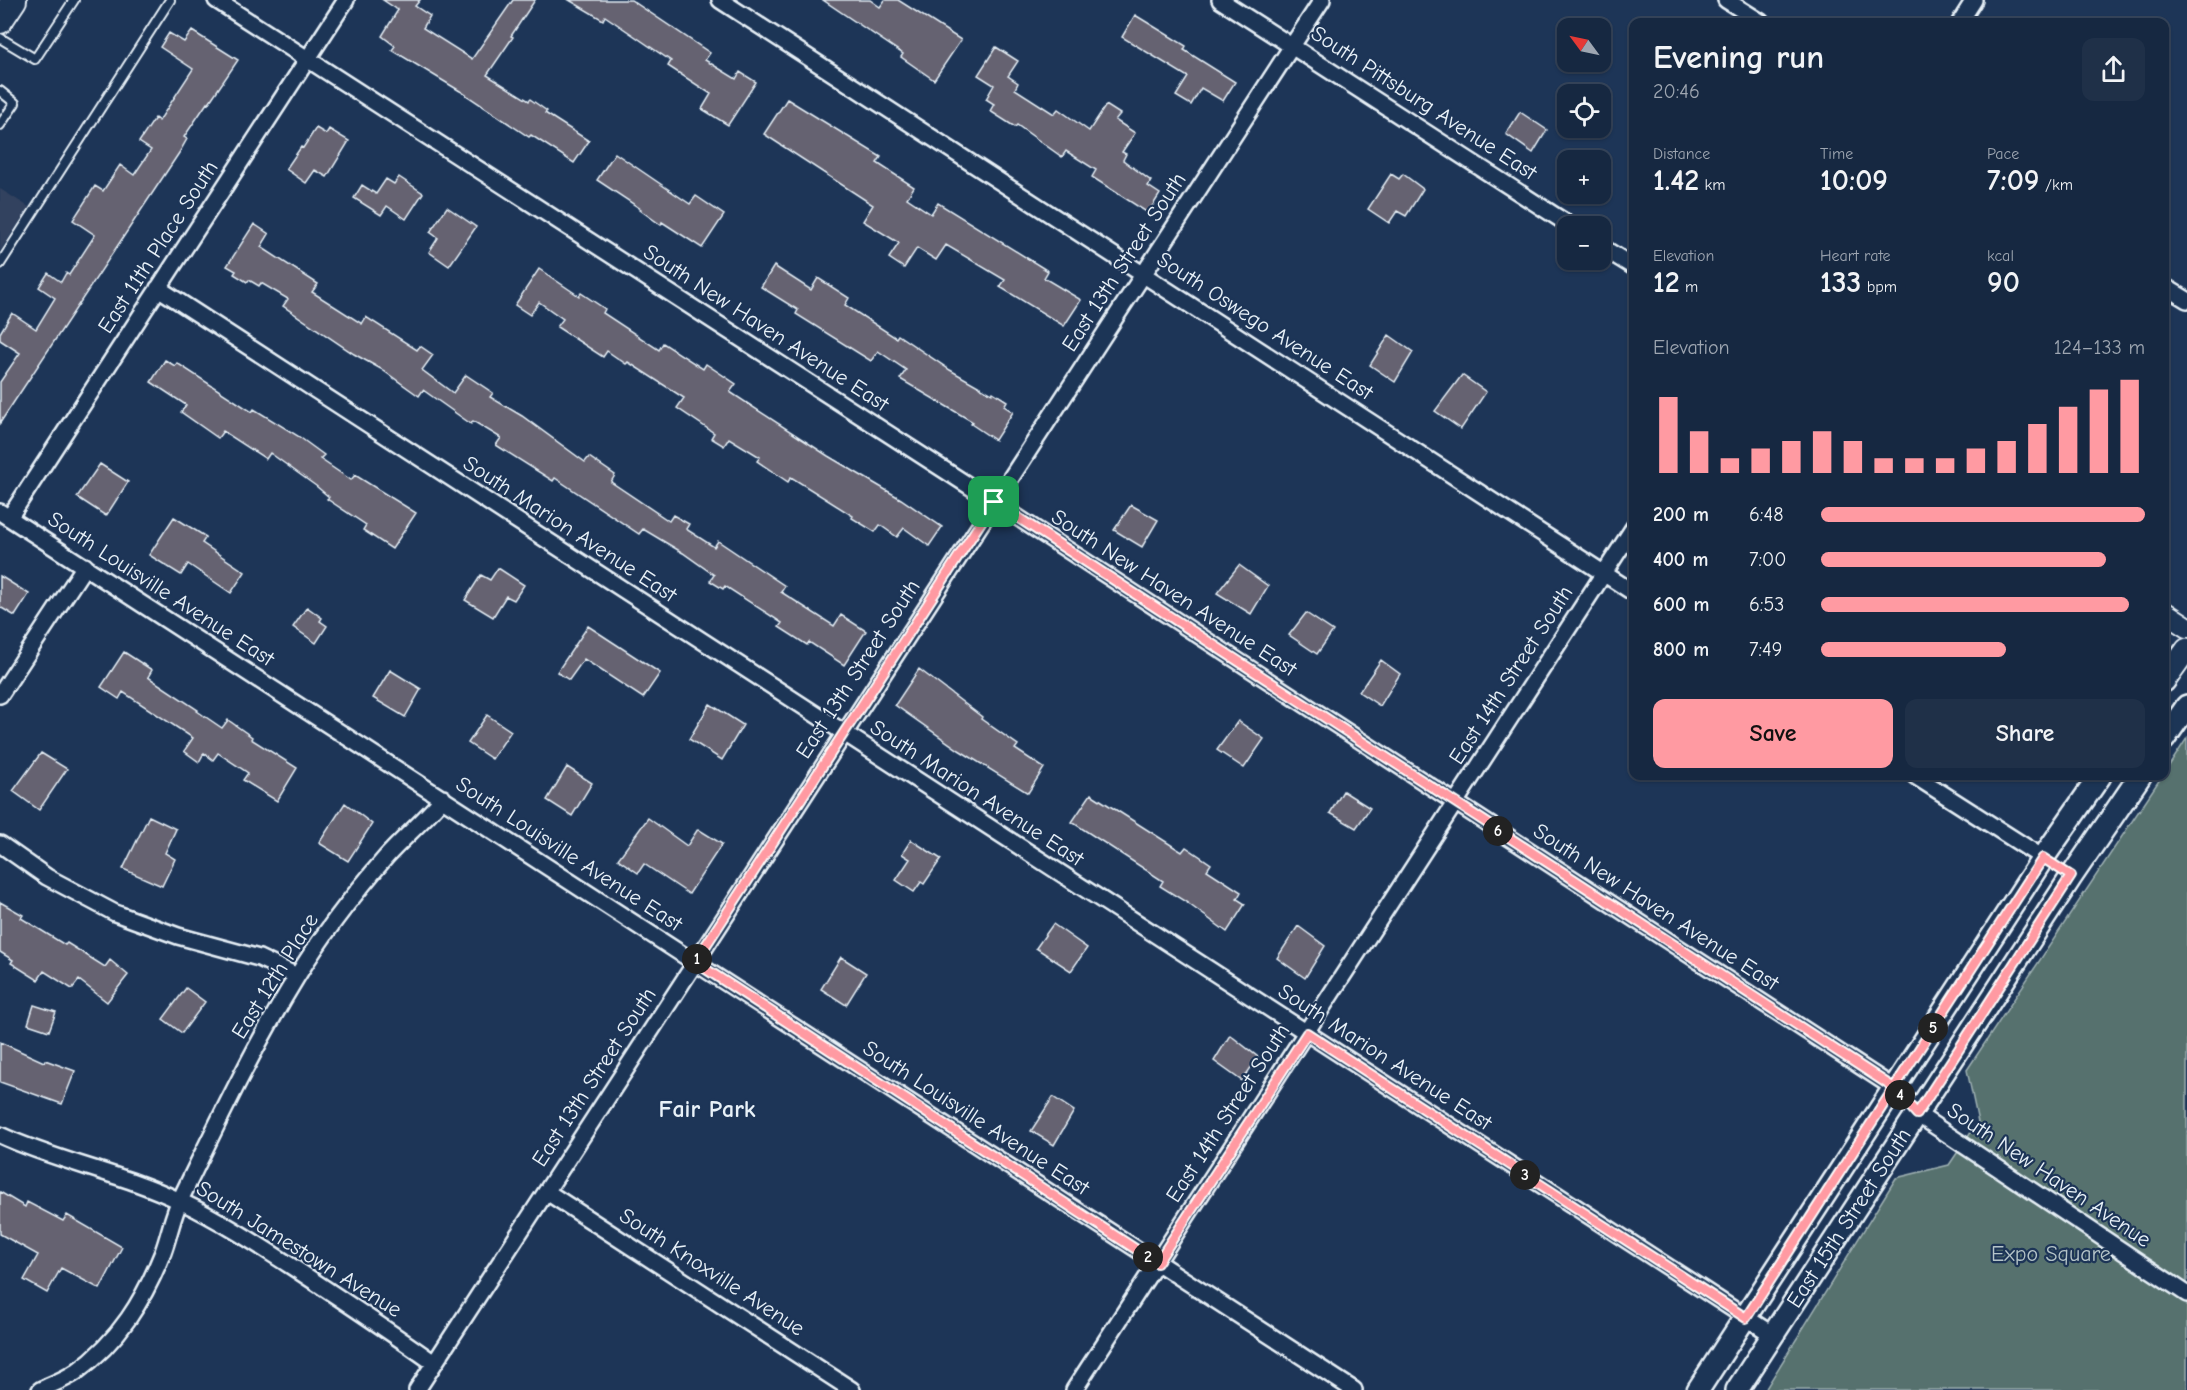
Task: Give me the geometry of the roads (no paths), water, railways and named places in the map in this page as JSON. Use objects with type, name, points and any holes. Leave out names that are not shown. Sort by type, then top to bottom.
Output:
[{"type":"main road","points":[[0,21],[14,0]]},
{"type":"main road","points":[[2169,674],[2187,649]]},
{"type":"main road","points":[[2169,732],[2187,706]]},
{"type":"main road","name":"East 15th Street South","points":[[1698,1390],[2043,858],[2097,780]]},
{"type":"main road","name":"East 15th Street South","points":[[1737,1390],[2071,876],[2137,780]]},
{"type":"main road","points":[[2043,858],[2071,876]]},
{"type":"main road","points":[[1894,1088],[1917,1114]]},
{"type":"street","name":"South New Haven Avenue East","points":[[216,0],[994,502],[1894,1088]]},
{"type":"street","name":"East 11th Place South","points":[[4,515],[158,288],[346,0]]},
{"type":"street","name":"South Oswego Avenue East","points":[[720,0],[1629,590]]},
{"type":"street","name":"South Pittsburg Avenue East","points":[[1220,0],[1557,217]]},
{"type":"street","name":"East 13th Street South","points":[[417,1390],[1322,0]]},
{"type":"street","points":[[1726,0],[1755,18]]},
{"type":"street","points":[[1962,18],[1974,0]]},
{"type":"street","points":[[1611,253],[1629,264]]},
{"type":"street","name":"South Marion Avenue East","points":[[158,288],[1773,1335]]},
{"type":"street","points":[[2169,289],[2187,300]]},
{"type":"street","name":"South Louisville Avenue East","points":[[4,515],[1354,1390]]},
{"type":"street","name":"East 14th Street South","points":[[1074,1390],[1629,535]]},
{"type":"street","points":[[0,695],[85,566]]},
{"type":"street","points":[[2169,615],[2187,627]]},
{"type":"street","points":[[1921,780],[2043,858]]},
{"type":"street","name":"East 12th Place","points":[[40,1390],[75,1373],[108,1346],[124,1327],[138,1305],[159,1261],[179,1200],[252,1055],[297,976],[359,888],[388,855],[431,813],[442,798]]},
{"type":"street","points":[[0,844],[47,877],[115,913],[178,936],[259,958],[297,976]]},
{"type":"street","name":"South New Haven Avenue","points":[[1917,1114],[2187,1294]]},
{"type":"street","name":"South Jamestown Avenue","points":[[0,1135],[179,1200],[276,1256],[434,1363]]},
{"type":"street","name":"South Knoxville Avenue","points":[[547,1192],[852,1390]]},
{"type":"lane","points":[[0,38],[35,59],[74,0]]},
{"type":"lane","points":[[0,264],[170,0]]},
{"type":"lane","points":[[0,91],[15,103],[0,125]]},
{"type":"district","name":"Fair Park","points":[[707,1109]]},
{"type":"park label","name":"Expo Square","points":[[2051,1254]]}]
